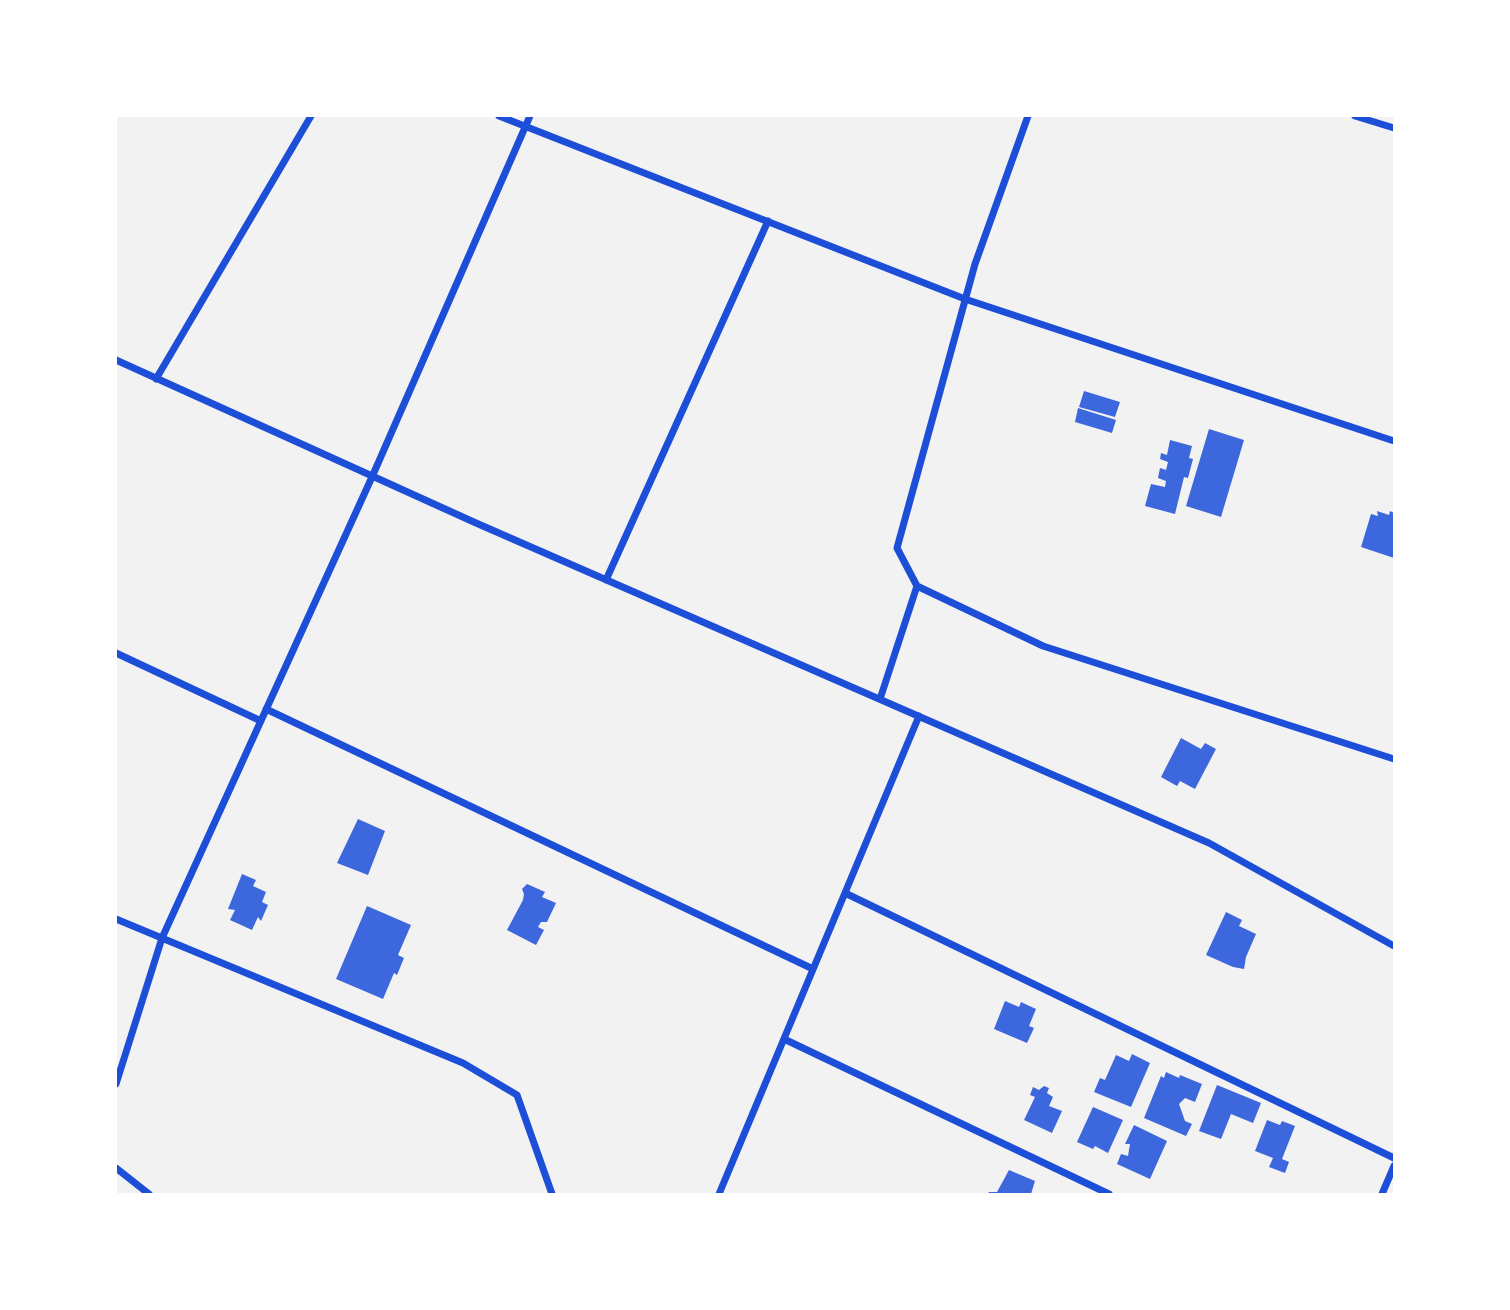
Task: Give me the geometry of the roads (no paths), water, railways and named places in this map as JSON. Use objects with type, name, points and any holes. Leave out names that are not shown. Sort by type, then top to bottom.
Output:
[{"type":"street","points":[[156,379],[311,116]]},
{"type":"street","points":[[499,116],[965,299],[1395,441]]},
{"type":"street","points":[[116,1084],[162,938],[372,477],[530,116]]},
{"type":"street","points":[[1028,116],[975,264],[897,548],[917,586],[1043,646],[1395,759]]},
{"type":"street","points":[[1355,116],[1395,128]]},
{"type":"street","points":[[606,580],[768,221]]},
{"type":"street","points":[[116,360],[372,477],[1209,844],[1395,946]]},
{"type":"street","points":[[880,699],[917,586]]},
{"type":"street","points":[[116,653],[261,721]]},
{"type":"street","points":[[266,709],[813,969]]},
{"type":"street","points":[[722,1193],[919,716]]},
{"type":"street","points":[[845,893],[1395,1158]]},
{"type":"street","points":[[116,919],[463,1063],[517,1095],[552,1195]]},
{"type":"street","points":[[784,1039],[1109,1195]]},
{"type":"street","points":[[1382,1195],[1395,1166]]},
{"type":"street","points":[[116,1168],[149,1195]]}]
